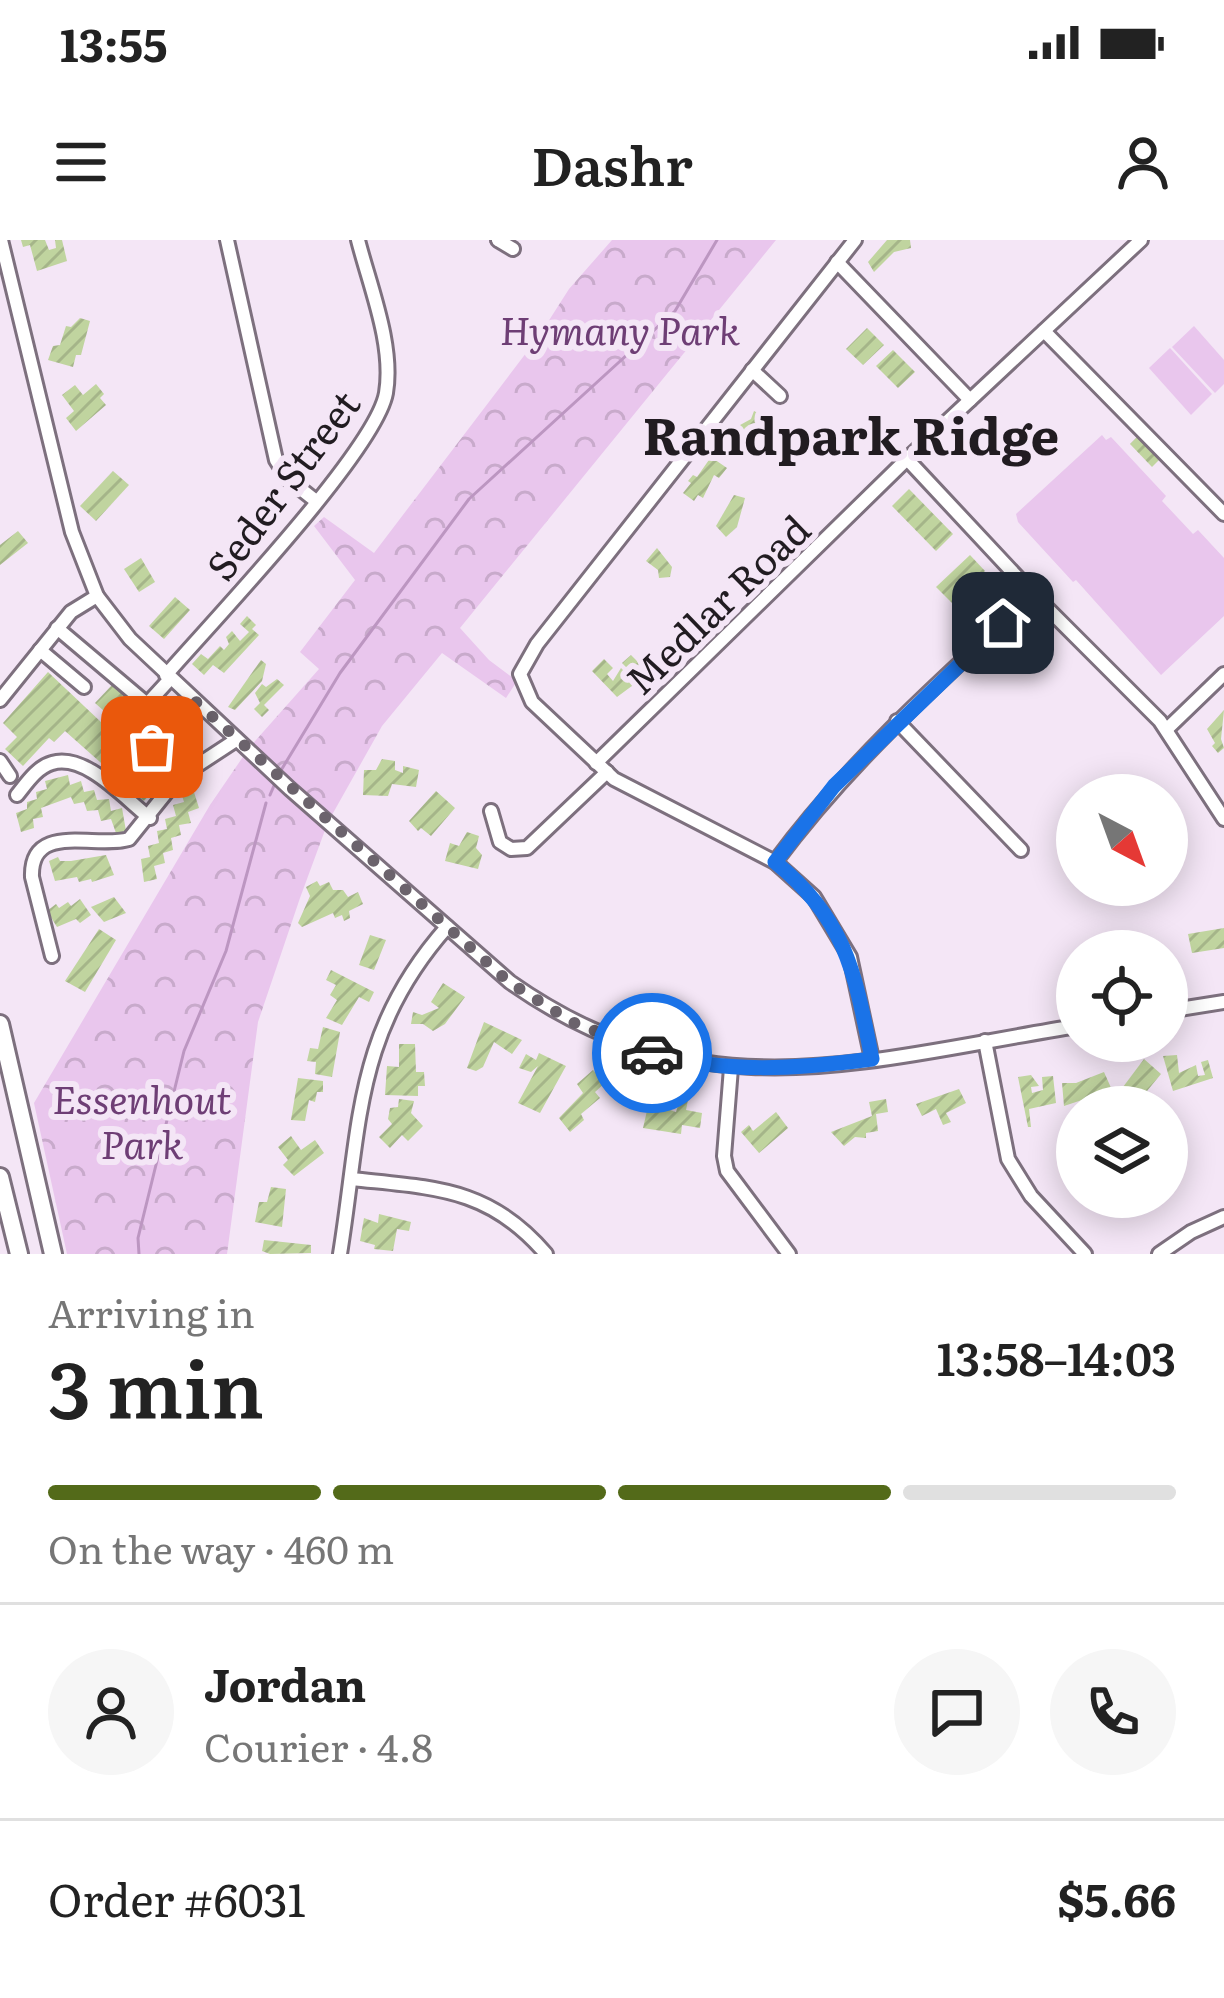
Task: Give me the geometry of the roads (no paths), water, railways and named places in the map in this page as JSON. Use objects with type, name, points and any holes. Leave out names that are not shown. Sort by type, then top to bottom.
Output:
[{"type":"highway","points":[[0,1024],[53,1254]]},
{"type":"highway","points":[[0,1177],[19,1254]]},
{"type":"street","points":[[1,240],[72,532],[97,596],[168,677],[509,982],[572,1022],[651,1053],[731,1068],[801,1068],[1056,1029]]},
{"type":"street","points":[[227,240],[276,460],[288,478],[316,501]]},
{"type":"street","name":"Seder Street","points":[[58,628],[142,710],[316,501],[371,428],[386,396],[383,342],[358,240]]},
{"type":"street","points":[[498,240],[513,249]]},
{"type":"street","points":[[855,240],[528,656],[520,674],[525,692],[601,768],[656,803],[775,862],[814,897],[841,939],[856,981],[872,1059]]},
{"type":"street","name":"Medlar Road","points":[[491,812],[500,842],[511,849],[527,848],[908,459],[1141,240]]},
{"type":"street","points":[[837,262],[970,400]]},
{"type":"street","points":[[1044,331],[1224,514]]},
{"type":"street","points":[[752,370],[780,396]]},
{"type":"street","points":[[908,459],[1167,729],[1224,819]]},
{"type":"street","points":[[775,862],[834,786],[897,721],[1034,595]]},
{"type":"street","points":[[0,700],[71,612],[97,596]]},
{"type":"street","points":[[40,650],[84,687]]},
{"type":"street","points":[[1167,729],[1224,674]]},
{"type":"street","points":[[152,747],[195,701]]},
{"type":"street","points":[[897,721],[1022,850]]},
{"type":"street","points":[[52,956],[32,877],[35,856],[47,843],[129,839],[178,778],[236,740]]},
{"type":"street","points":[[0,760],[10,776]]},
{"type":"street","points":[[16,795],[40,769],[53,762],[69,762],[85,767],[149,818]]},
{"type":"street","points":[[340,1254],[365,1079],[377,1036],[401,986],[447,927]]},
{"type":"street","points":[[1188,1008],[1224,1002]]},
{"type":"street","points":[[985,1041],[1003,1144],[1014,1173],[1085,1254]]},
{"type":"street","points":[[731,1068],[727,1171],[788,1254]]},
{"type":"street","points":[[352,1179],[423,1187],[480,1201],[509,1216],[546,1254]]},
{"type":"street","points":[[1160,1254],[1224,1217]]},
{"type":"waterway","points":[[280,772],[340,673],[469,499],[675,311],[717,240]]},
{"type":"waterway","points":[[270,795],[276,781]]},
{"type":"waterway","points":[[139,1254],[138,1238],[184,1051],[226,951],[266,803]]},
{"type":"district","name":"Randpark Ridge","points":[[851,433]]},
{"type":"park label","name":"Hymany Park","points":[[620,328]]},
{"type":"park label","name":"Essenhout Park","points":[[142,1120]]}]
